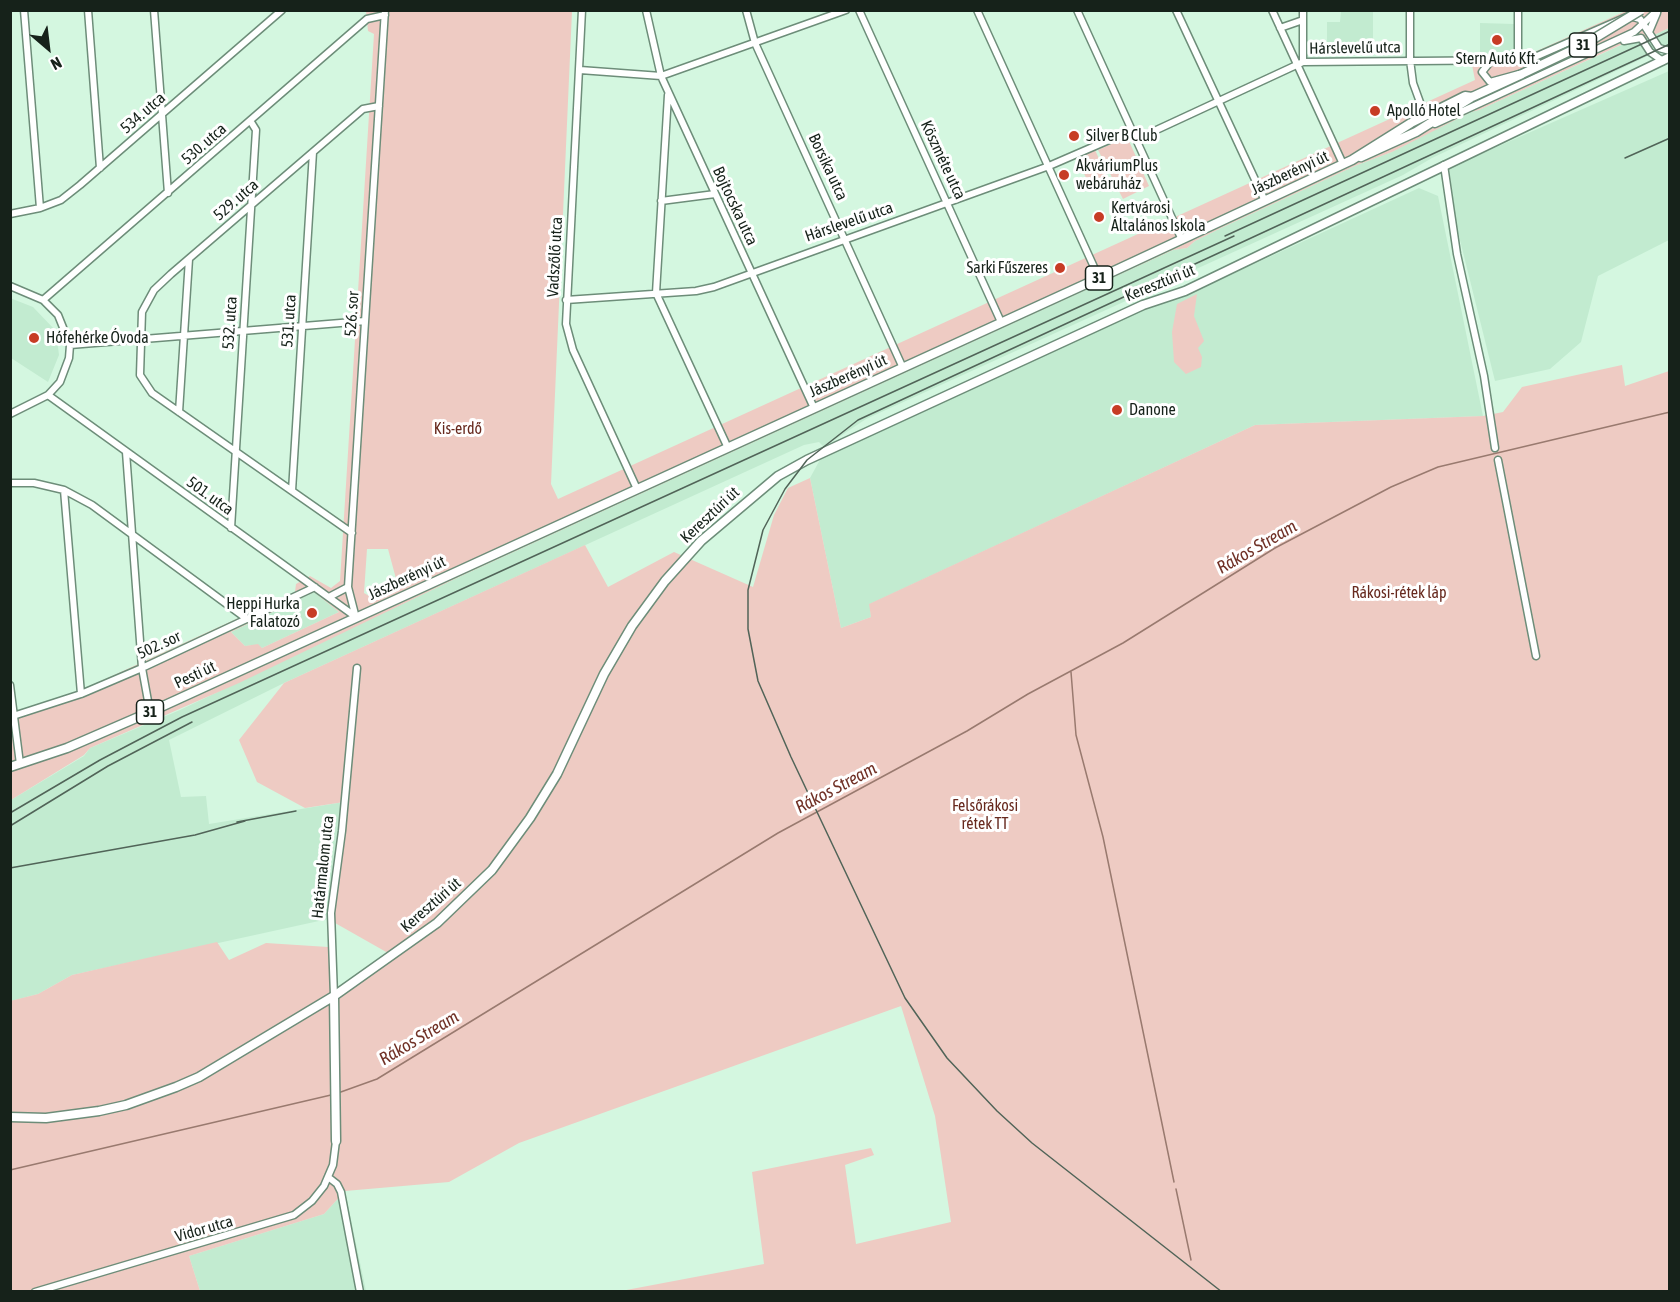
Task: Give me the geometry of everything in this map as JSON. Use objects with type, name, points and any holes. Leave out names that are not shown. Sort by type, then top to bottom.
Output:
[{"type":"main road","name":"Jászberényi út","points":[[356,618],[1343,164],[1375,153],[1441,119],[1472,97],[1642,18]]},
{"type":"main road","name":"Keresztúri út","points":[[10,1117],[74,1115],[126,1105],[199,1077],[334,996],[437,923],[492,870],[547,793],[593,693],[638,618],[665,581],[701,542],[760,489],[807,460],[1143,305],[1185,291],[1444,164],[1668,60]]},
{"type":"main road","name":"Keresztúri út","points":[[1588,96],[1613,88],[1668,60]]},
{"type":"main road","name":"Jászberényi út","points":[[1352,160],[1427,114],[1465,96],[1472,97]]},
{"type":"main road","name":"Pesti út","points":[[10,767],[75,745],[356,618]]},
{"type":"main road","name":"Határmalom utca","points":[[334,996],[336,1141]]},
{"type":"main road","points":[[315,1007],[326,1004],[333,1011]]},
{"type":"street","points":[[24,10],[40,208]]},
{"type":"street","points":[[87,10],[100,168]]},
{"type":"street","points":[[154,10],[168,193]]},
{"type":"street","name":"534. utca","points":[[10,214],[40,208],[61,200],[282,10]]},
{"type":"street","name":"Vadszőlő utca","points":[[582,10],[566,324],[573,350],[637,489]]},
{"type":"street","name":"Bojtocska utca","points":[[646,10],[661,76],[814,408]]},
{"type":"street","name":"Borsika utca","points":[[746,10],[755,43],[846,238],[903,368]]},
{"type":"street","points":[[580,70],[661,76],[846,10]]},
{"type":"street","name":"Köszméte utca","points":[[859,10],[1001,322]]},
{"type":"street","points":[[977,10],[1099,278]]},
{"type":"street","points":[[1077,10],[1182,240]]},
{"type":"street","points":[[1176,10],[1265,201]]},
{"type":"street","points":[[1272,10],[1300,62],[1343,164]]},
{"type":"street","points":[[1300,62],[1303,10]]},
{"type":"street","points":[[1410,10],[1410,60],[1415,91],[1427,114],[1441,119]]},
{"type":"street","points":[[1518,10],[1518,61],[1532,59],[1613,21],[1629,16],[1642,18],[1657,10]]},
{"type":"street","points":[[1649,32],[1657,10]]},
{"type":"street","name":"526. sor","points":[[356,618],[348,586],[385,13]]},
{"type":"street","name":"530. utca","points":[[43,300],[251,122],[367,19],[385,13]]},
{"type":"street","points":[[1642,18],[1668,60]]},
{"type":"street","name":"Jászberényi út","points":[[1441,119],[1598,50],[1637,30],[1642,18]]},
{"type":"street","points":[[1280,27],[1303,20]]},
{"type":"street","points":[[1613,21],[1629,22],[1637,30],[1650,52],[1668,60]]},
{"type":"street","points":[[1598,50],[1641,38]]},
{"type":"street","points":[[1659,48],[1670,51]]},
{"type":"street","points":[[1638,72],[1647,64],[1650,52]]},
{"type":"street","points":[[1473,61],[1482,72],[1491,61]]},
{"type":"street","name":"Hárslevelű utca","points":[[1137,139],[1300,62],[1518,61]]},
{"type":"street","name":"Jászberényi út","points":[[1482,72],[1486,79],[1492,82],[1510,75],[1522,74]]},
{"type":"street","points":[[668,91],[656,294],[728,448]]},
{"type":"street","name":"529. utca","points":[[352,533],[152,393],[140,375],[142,312],[154,290],[251,205],[363,109],[379,106]]},
{"type":"street","name":"532. utca","points":[[231,528],[256,130],[251,122]]},
{"type":"street","name":"Hárslevelű utca","points":[[566,300],[696,291],[1049,166],[1132,129]]},
{"type":"street","name":"531. utca","points":[[292,491],[314,152]]},
{"type":"street","points":[[1444,164],[1457,254],[1484,376],[1495,448]]},
{"type":"street","points":[[661,201],[715,194]]},
{"type":"street","points":[[179,412],[189,259]]},
{"type":"street","points":[[10,286],[43,300],[58,315],[70,345],[65,371],[48,395],[10,414]]},
{"type":"street","points":[[70,345],[365,321]]},
{"type":"street","name":"501. utca","points":[[48,395],[356,618]]},
{"type":"street","points":[[126,452],[142,668],[150,712]]},
{"type":"street","points":[[1498,460],[1536,656]]},
{"type":"street","points":[[10,483],[34,483],[64,490],[92,505],[247,618]]},
{"type":"street","points":[[64,490],[81,694]]},
{"type":"street","points":[[329,597],[348,586]]},
{"type":"street","name":"502. sor","points":[[12,717],[81,694],[142,668],[315,587]]},
{"type":"street","name":"Határmalom utca","points":[[334,996],[331,913],[342,831],[357,668]]},
{"type":"street","points":[[10,685],[12,717],[20,764]]},
{"type":"street","name":"Vidor utca","points":[[35,1292],[286,1219],[312,1201],[328,1177],[335,1159],[336,1141]]},
{"type":"street","points":[[328,1177],[337,1184],[341,1192],[360,1292]]},
{"type":"shaded area","points":[[1341,11],[1373,11],[1373,55],[1363,52],[1354,55],[1327,55],[1327,22],[1340,22]]},
{"type":"shaded area","name":"Stern Autó Kft.","points":[[1480,23],[1514,24],[1514,55],[1480,55]]},
{"type":"shaded area","points":[[1669,28],[1669,46],[1432,158],[1403,175],[866,419],[824,447],[819,442],[804,445],[284,683],[169,740],[181,797],[206,796],[209,824],[344,802],[328,919],[72,975],[38,994],[11,1001],[11,800],[84,756],[90,748],[180,710],[461,576],[1173,250],[1187,248],[1195,241],[1223,227],[1357,165],[1392,152],[1471,111],[1479,110],[1626,43],[1639,42]]},
{"type":"shaded area","points":[[1669,71],[1669,240],[1598,276],[1581,342],[1550,369],[1495,381],[1457,228],[1449,168]]},
{"type":"shaded area","points":[[1419,188],[1438,196],[1483,416],[1255,425],[870,604],[871,617],[841,628],[810,478],[822,456],[1149,307],[1202,288]]},
{"type":"shaded area","name":"Hófehérke Óvoda","points":[[10,298],[33,307],[56,331],[59,355],[48,382],[11,358]]},
{"type":"shaded area","points":[[314,592],[339,612],[262,648],[258,645],[245,646],[231,632]]},
{"type":"shaded area","points":[[345,1191],[366,1291],[200,1291],[189,1256],[324,1214]]},
{"type":"green space","name":"Kis-erdő","points":[[366,11],[572,11],[551,484],[558,499],[1475,80],[1470,55],[1514,55],[1526,51],[1530,54],[1626,11],[1669,11],[1669,28],[1639,42],[1625,43],[1471,112],[1392,152],[1357,165],[1223,227],[1195,241],[1187,248],[1173,250],[461,576],[239,683],[90,748],[84,755],[11,800],[11,713],[75,693],[295,592],[296,584],[310,576],[331,588],[340,581],[374,34],[368,31]],"holes":[[[367,549],[388,549],[398,586],[371,597],[364,593]],[[314,592],[339,612],[262,648],[258,644],[245,646],[231,632]]]},
{"type":"green space","points":[[1120,140],[1129,141],[1149,186],[1123,199],[1098,150]]},
{"type":"green space","points":[[1095,150],[1107,176],[1089,184],[1077,159]]},
{"type":"green space","points":[[1197,294],[1194,316],[1204,341],[1198,348],[1202,357],[1201,367],[1186,374],[1174,362],[1172,332],[1177,304]]},
{"type":"green space","points":[[1622,365],[1625,386],[1669,371],[1669,1291],[621,1291],[764,1264],[752,1172],[871,1148],[874,1155],[845,1165],[856,1244],[951,1222],[935,1116],[901,1006],[519,1143],[449,1182],[345,1191],[324,1214],[189,1256],[200,1291],[11,1291],[10,1001],[38,994],[72,975],[217,942],[229,960],[266,943],[328,947],[332,992],[388,953],[328,919],[344,802],[305,808],[257,782],[239,740],[284,683],[585,545],[608,587],[674,552],[753,587],[774,515],[788,488],[810,478],[841,628],[871,617],[869,604],[1255,425],[1483,416],[1503,412],[1522,387]]},
{"type":"waterway","name":"Rákos Stream","points":[[338,1093],[377,1079],[778,833],[967,731],[1028,694],[1123,643],[1275,548],[1391,487],[1438,467],[1670,412]]},
{"type":"waterway","points":[[1071,672],[1076,735],[1103,837],[1174,1182]]},
{"type":"waterway","name":"Rákos Stream","points":[[10,1170],[331,1095]]},
{"type":"waterway","points":[[1176,1189],[1191,1260]]},
{"type":"railway","points":[[1225,236],[1670,31]]},
{"type":"railway","points":[[1222,1292],[1032,1143],[997,1111],[947,1058],[905,998],[791,757],[758,681],[748,629],[748,590],[763,530],[785,489],[807,460],[858,420],[1670,44]]},
{"type":"railway","points":[[1625,158],[1670,138]]},
{"type":"railway","points":[[10,813],[100,760],[182,717],[1234,236]]},
{"type":"railway","points":[[10,826],[108,766],[192,722]]},
{"type":"railway","points":[[237,822],[296,811]]},
{"type":"railway","points":[[10,868],[195,835],[245,821]]},
{"type":"place","name":"Stern Autó Kft.","points":[[1497,40]]},
{"type":"place","name":"Apolló Hotel","points":[[1375,111]]},
{"type":"place","name":"Silver B Club","points":[[1074,136]]},
{"type":"place","name":"AkváriumPlus webáruház","points":[[1064,175]]},
{"type":"place","name":"Kertvárosi Általános Iskola","points":[[1099,217]]},
{"type":"place","name":"Sarki Fűszeres","points":[[1060,268]]},
{"type":"place","name":"Hófehérke Óvoda","points":[[34,338]]},
{"type":"place","name":"Danone","points":[[1117,410]]},
{"type":"place","name":"Heppi Hurka Falatozó","points":[[312,613]]},
{"type":"park label","name":"Rákosi-rétek láp","points":[[1399,593]]},
{"type":"park label","name":"Felsőrákosi rétek TT","points":[[985,815]]}]
